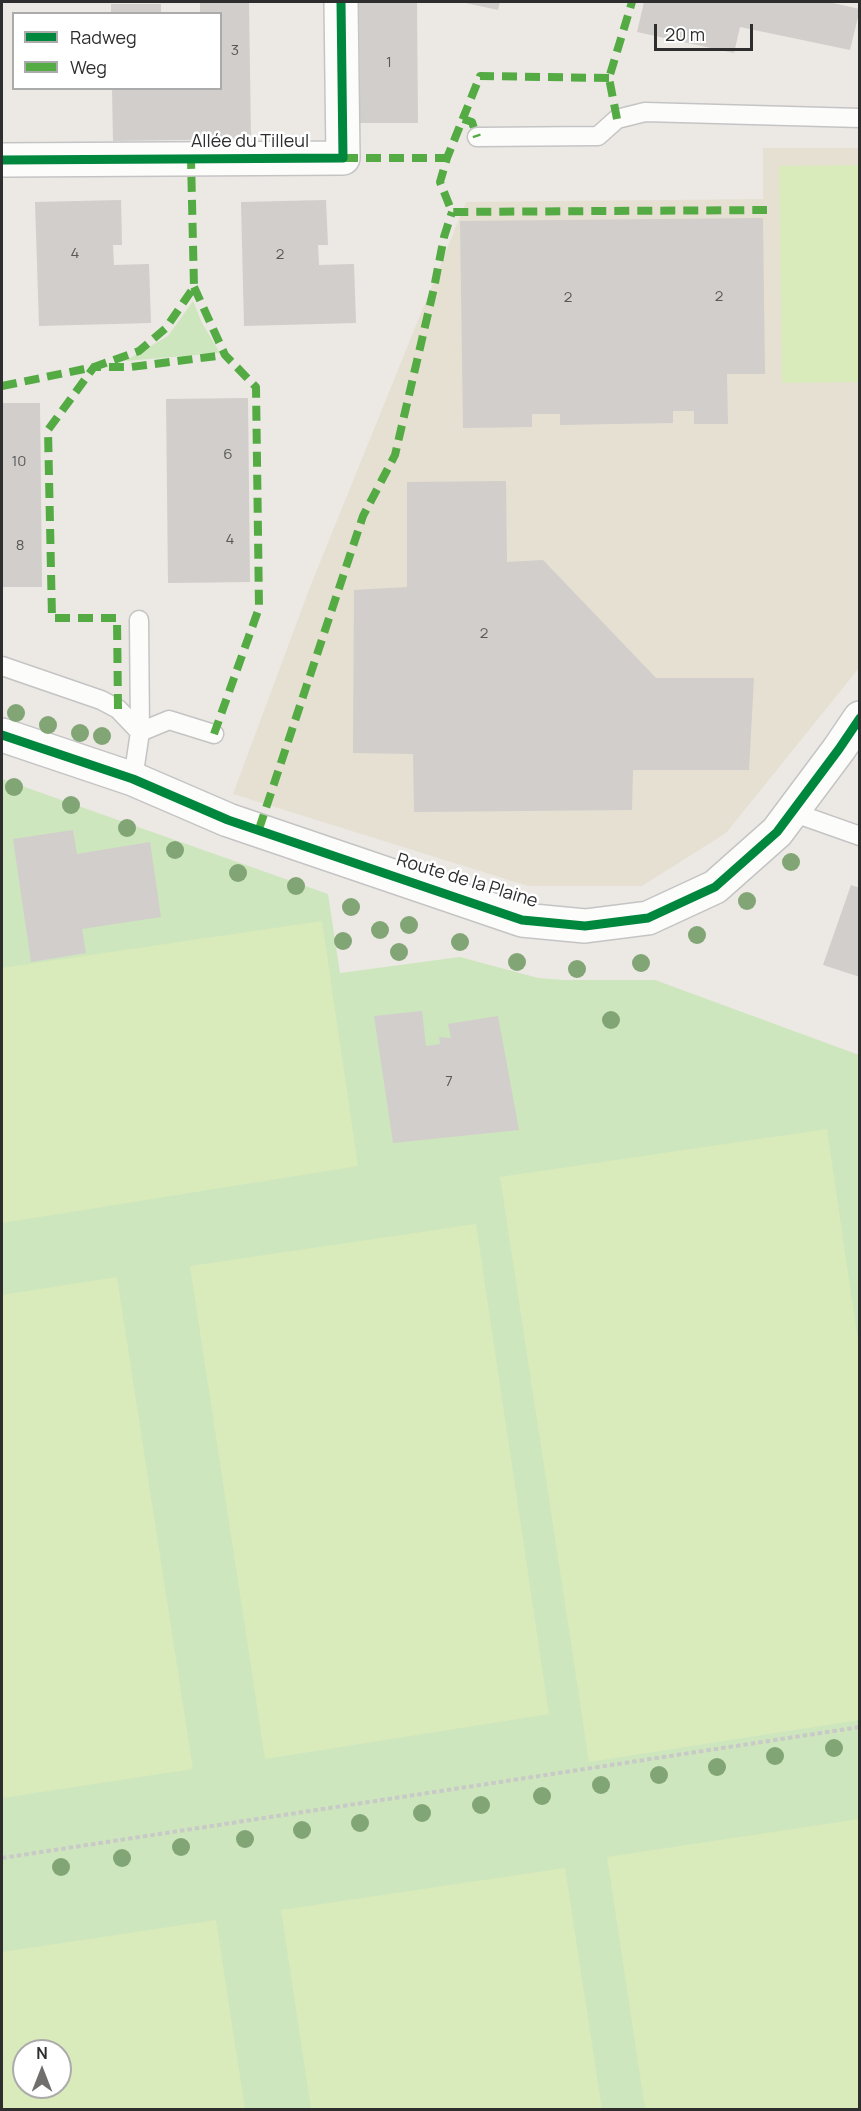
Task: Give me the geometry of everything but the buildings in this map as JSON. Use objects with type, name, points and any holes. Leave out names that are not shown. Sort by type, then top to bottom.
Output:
[{"type":"street","name":"Allée du Tilleul","points":[[2,160],[343,158],[341,2]]},
{"type":"street","name":"Route de la Plaine","points":[[2,735],[133,779],[228,820],[522,920],[585,926],[648,918],[715,887],[777,832],[860,718]]},
{"type":"lane","points":[[477,137],[598,136],[618,118],[645,112],[860,118]]},
{"type":"lane","points":[[133,779],[140,732],[139,620]]},
{"type":"lane","points":[[2,666],[101,700],[118,709],[140,732]]},
{"type":"lane","points":[[140,732],[169,720],[214,734]]},
{"type":"lane","points":[[792,812],[860,836]]},
{"type":"path","points":[[2,1858],[860,1727]]},
{"type":"shaded area","points":[[763,148],[859,148],[859,668],[726,833],[642,886],[528,886],[233,794],[310,587],[466,202],[763,199]]},
{"type":"green space","points":[[859,165],[859,382],[782,383],[779,166]]},
{"type":"green space","points":[[193,301],[202,323],[220,353],[125,361],[168,336]]},
{"type":"green space","points":[[2,779],[328,894],[340,973],[460,957],[538,978],[655,980],[859,1055],[859,2109],[2,2110]]},
{"type":"green space","points":[[322,921],[358,1166],[2,1223],[2,968]]},
{"type":"green space","points":[[827,1129],[859,1348],[859,1720],[589,1762],[500,1177]]},
{"type":"green space","points":[[476,1224],[549,1714],[265,1759],[190,1266]]},
{"type":"green space","points":[[117,1277],[193,1769],[2,1798],[2,1295]]},
{"type":"green space","points":[[859,1819],[859,2109],[645,2109],[607,1857]]},
{"type":"green space","points":[[565,1868],[602,2109],[311,2109],[281,1910]]},
{"type":"green space","points":[[216,1920],[245,2109],[2,2109],[2,1952]]},
{"type":"marked path","points":[[617,119],[609,78],[632,2]]},
{"type":"marked path","points":[[609,78],[480,76],[447,158],[440,182],[452,212],[767,210]]},
{"type":"marked path","points":[[463,119],[472,122],[477,137]]},
{"type":"marked path","points":[[343,158],[447,158]]},
{"type":"marked path","points":[[2,386],[94,367],[139,351],[166,328],[194,287],[191,159]]},
{"type":"marked path","points":[[259,829],[363,516],[395,455],[444,237],[452,212]]},
{"type":"marked path","points":[[194,287],[225,355],[256,387],[259,608],[214,734]]},
{"type":"marked path","points":[[118,709],[117,618],[52,618],[48,430],[94,367],[131,367],[225,355]]},
{"type":"cycle path","points":[[2,160],[343,158],[341,2]]},
{"type":"cycle path","points":[[2,735],[133,779],[228,820],[522,920],[585,926],[648,918],[715,887],[777,832],[860,718]]}]
